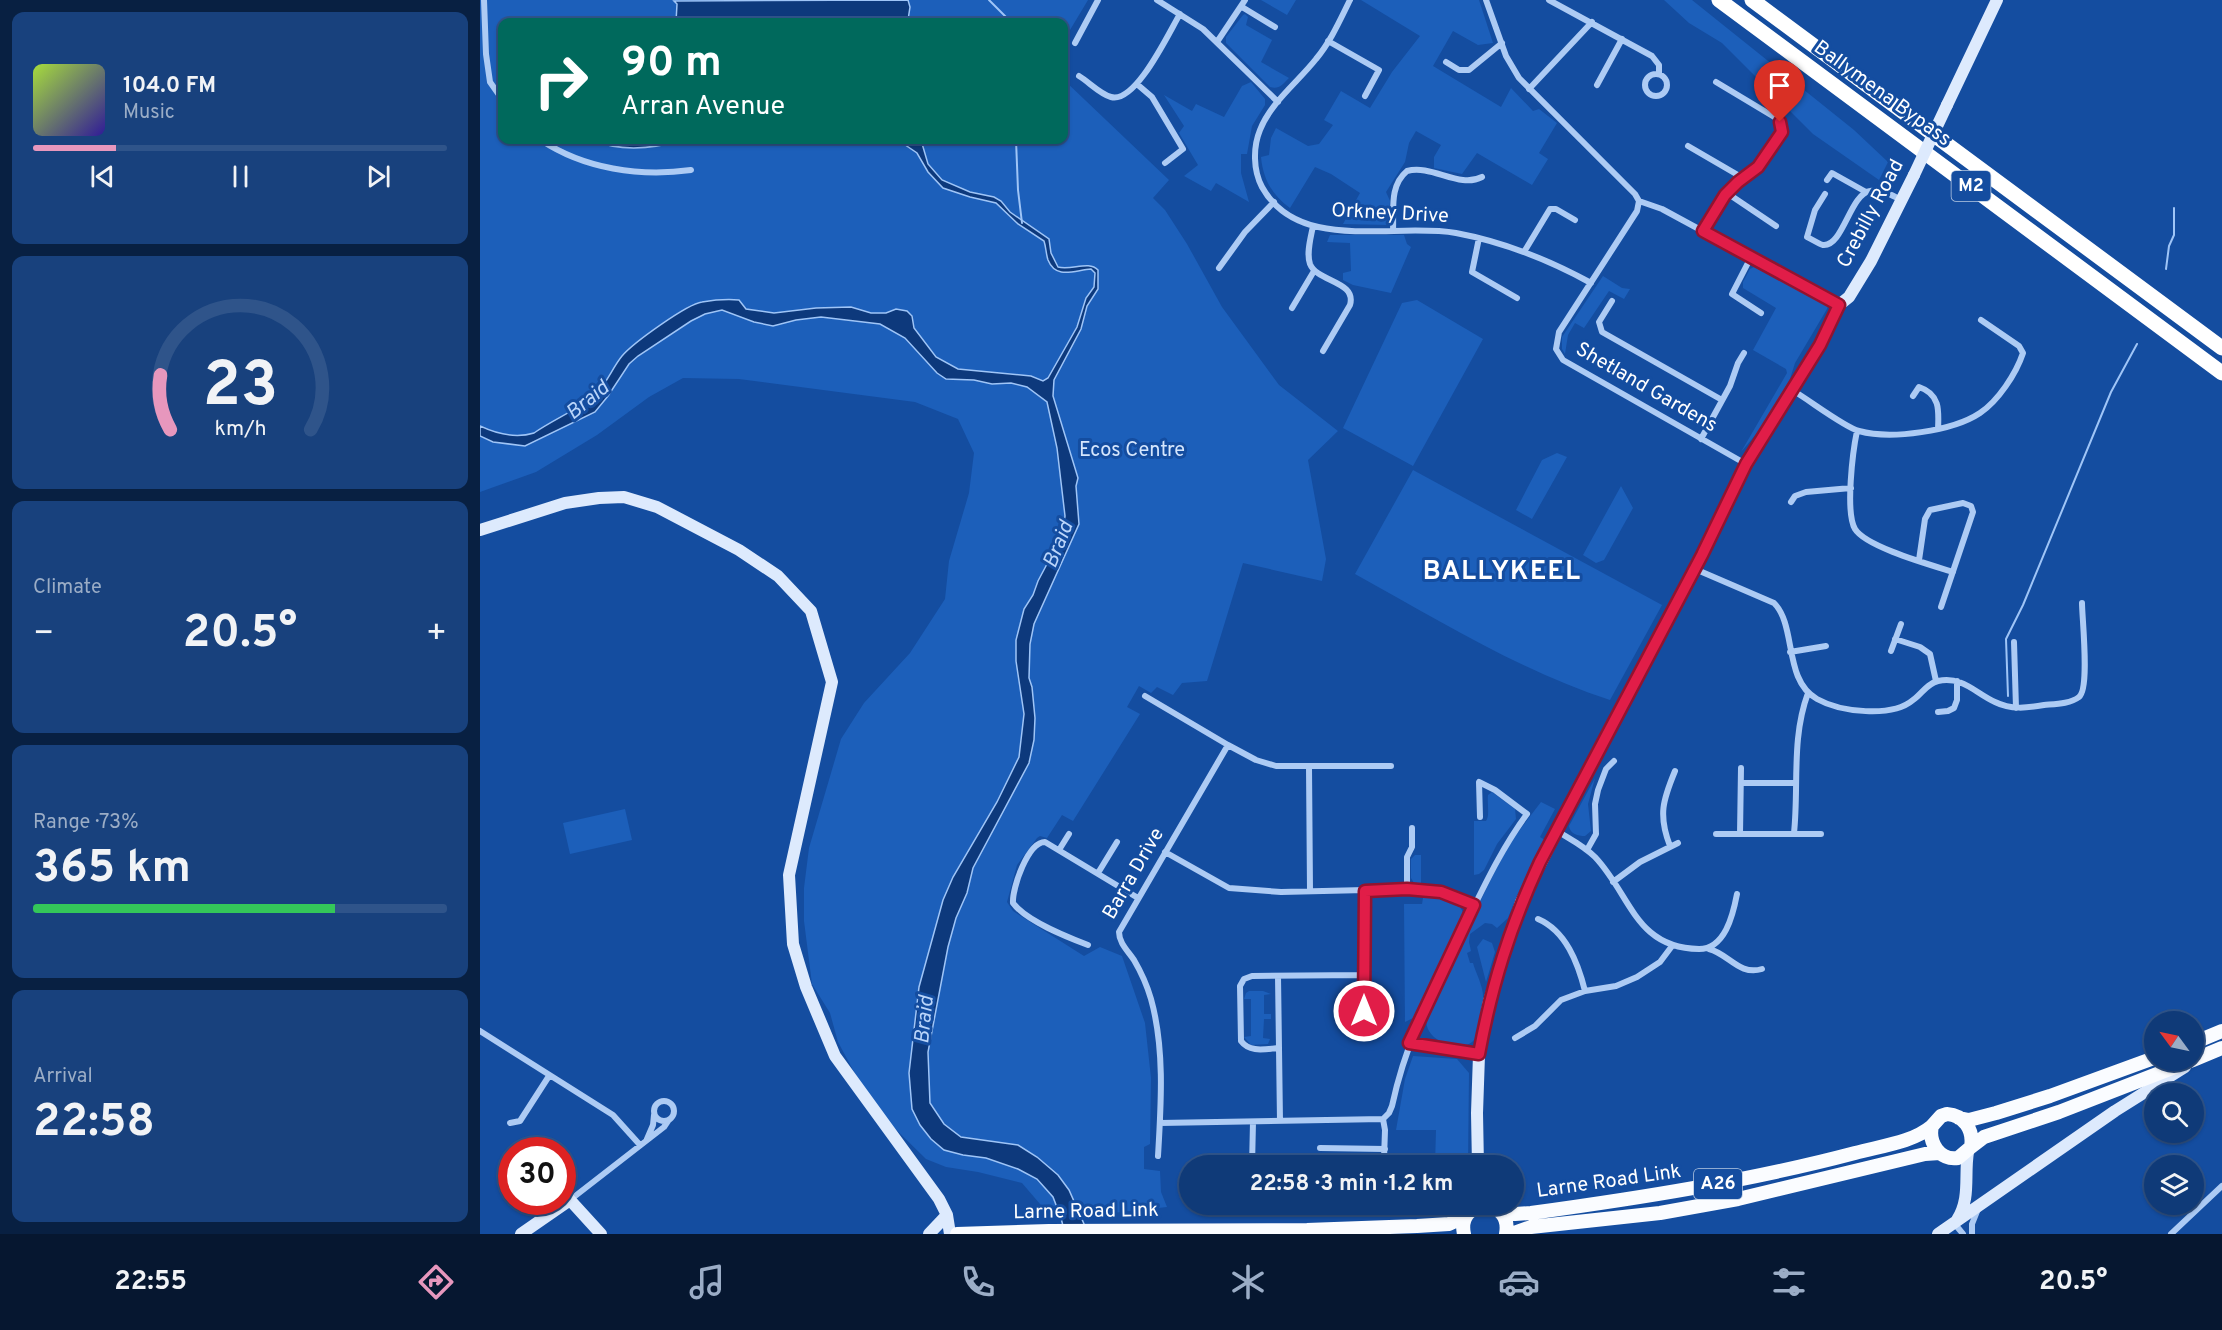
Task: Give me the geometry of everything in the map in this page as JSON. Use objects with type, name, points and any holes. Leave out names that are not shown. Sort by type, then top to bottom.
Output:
[{"type":"highway","name":"Ballymena Bypass","points":[[1719,0],[2182,342],[2222,374]]},
{"type":"highway","name":"Ballymena Bypass","points":[[1752,0],[2222,345]]},
{"type":"main road","points":[[2204,1038],[2222,1031]]},
{"type":"main road","name":"A26","points":[[2204,1056],[2222,1048]]},
{"type":"main road","name":"A26","points":[[1932,1126],[1935,1121],[1947,1114],[1969,1120],[1996,1113],[2144,1062]]},
{"type":"main road","name":"A26","points":[[1942,1155],[1959,1158],[1984,1137],[2165,1071]]},
{"type":"main road","points":[[1959,1118],[1969,1128],[1972,1141],[1969,1149]]},
{"type":"main road","points":[[1932,1126],[1931,1138],[1942,1155]]},
{"type":"main road","name":"Larne Road Link","points":[[1524,1213],[1698,1188],[1823,1161],[1914,1137],[1932,1126]]},
{"type":"main road","name":"Larne Road Link","points":[[1511,1234],[1531,1227],[1660,1213],[1738,1199],[1924,1154],[1942,1155]]},
{"type":"main road","name":"Larne Road Link","points":[[957,1234],[1048,1231],[1307,1230],[1449,1224],[1463,1215]]},
{"type":"main road","points":[[1464,1234],[1464,1223],[1467,1215]]},
{"type":"main road","points":[[1502,1215],[1505,1219],[1506,1234]]},
{"type":"street","points":[[484,0],[486,54],[490,82],[498,93]]},
{"type":"street","points":[[1075,43],[1098,0]]},
{"type":"street","points":[[1157,0],[1203,29],[1278,102]]},
{"type":"street","points":[[1217,42],[1245,0]]},
{"type":"street","name":"Orkney Drive","points":[[1350,0],[1328,41],[1312,64],[1278,102],[1260,130],[1256,157],[1259,179],[1274,202],[1290,215],[1313,226],[1346,231],[1442,231],[1479,238],[1548,261],[1591,283]]},
{"type":"street","points":[[1486,0],[1512,68],[1529,89],[1593,150],[1639,201],[1654,205],[1839,305]]},
{"type":"street","points":[[1549,0],[1654,57],[1659,65],[1659,74]]},
{"type":"street","name":"Crebilly Road","points":[[1478,1155],[1479,1054],[1489,1001],[1521,902],[1556,830],[1695,569],[1746,464],[1820,345],[1839,305],[1849,297],[1871,261],[1902,201],[1997,0]]},
{"type":"street","points":[[1242,7],[1275,27]]},
{"type":"street","points":[[1079,76],[1113,97],[1122,96],[1138,85],[1180,14]]},
{"type":"street","points":[[1529,89],[1592,22]]},
{"type":"street","points":[[1597,85],[1622,39]]},
{"type":"street","points":[[1328,41],[1379,70],[1365,96]]},
{"type":"street","points":[[1446,62],[1461,70],[1469,70],[1502,43]]},
{"type":"street","points":[[1703,231],[1726,193],[1758,167],[1780,135],[1782,128],[1774,117],[1716,82]]},
{"type":"street","points":[[1138,85],[1152,97],[1183,149],[1165,163]]},
{"type":"street","points":[[548,144],[568,156],[616,170],[674,172],[692,170]]},
{"type":"street","points":[[1688,146],[1743,178]]},
{"type":"street","points":[[1393,231],[1394,191],[1400,178],[1407,171],[1419,171],[1472,182],[1482,177]]},
{"type":"street","points":[[1827,180],[1832,173],[1866,192],[1879,191],[1902,201]]},
{"type":"street","points":[[1825,194],[1815,210],[1807,237],[1822,244],[1835,240],[1859,198],[1866,192]]},
{"type":"street","points":[[1726,193],[1776,226]]},
{"type":"street","name":"Shetland Gardens","points":[[1639,201],[1637,211],[1558,335],[1556,346],[1559,356],[1606,386],[1746,464]]},
{"type":"street","points":[[1219,268],[1245,232],[1274,202]]},
{"type":"street","points":[[1524,252],[1550,209],[1557,209],[1575,220]]},
{"type":"street","points":[[1313,226],[1309,257],[1314,271],[1348,290],[1352,299],[1323,351]]},
{"type":"street","points":[[1479,238],[1472,268],[1473,273],[1517,298]]},
{"type":"street","points":[[1751,257],[1732,294],[1761,313]]},
{"type":"street","points":[[1292,308],[1314,271]]},
{"type":"street","name":"Shetland Gardens","points":[[1612,300],[1599,322],[1602,332],[1722,400]]},
{"type":"street","points":[[1792,390],[1857,431],[1899,434],[1938,429],[1970,418],[1988,406],[2000,392],[2021,358],[2022,351],[2019,346],[1981,320]]},
{"type":"street","points":[[1701,439],[1744,353]]},
{"type":"street","points":[[1913,396],[1920,387],[1932,394],[1939,408],[1938,429]]},
{"type":"street","points":[[1857,431],[1853,447],[1851,488],[1852,521],[1857,531],[1875,544],[1953,572]]},
{"type":"street","points":[[1791,502],[1795,495],[1806,492],[1851,488]]},
{"type":"street","points":[[480,530],[565,503],[624,497],[657,507],[739,550],[778,576],[811,611],[832,682],[789,875],[793,944],[806,987],[835,1056],[939,1199],[947,1215],[950,1234]]},
{"type":"street","points":[[1919,560],[1925,519],[1930,510],[1963,502],[1968,504],[1973,512],[1941,607]]},
{"type":"street","points":[[1695,569],[1774,603],[1781,610],[1790,652],[1800,681],[1808,693],[1818,700],[1843,708],[1865,711],[1888,711],[1901,708],[1936,681],[1957,681],[1974,688],[2007,708],[2066,702],[2080,696],[2083,691],[2084,672],[2082,603]]},
{"type":"street","points":[[1891,651],[1900,624]]},
{"type":"street","points":[[1895,639],[1920,647],[1930,654],[1936,681]]},
{"type":"street","points":[[2014,642],[2016,708]]},
{"type":"street","points":[[1790,652],[1826,646]]},
{"type":"street","points":[[1938,712],[1954,708],[1957,700],[1957,681]]},
{"type":"street","points":[[1794,833],[1797,740],[1800,714],[1808,693]]},
{"type":"street","points":[[1145,696],[1228,745],[1267,764],[1310,767],[1391,766]]},
{"type":"street","name":"Barra Drive","points":[[1158,1156],[1159,1054],[1156,1022],[1146,984],[1119,936],[1120,929],[1228,745]]},
{"type":"street","points":[[1587,850],[1596,834],[1595,804],[1598,790],[1606,769],[1614,761]]},
{"type":"street","points":[[1310,767],[1310,891]]},
{"type":"street","points":[[1740,834],[1741,768]]},
{"type":"street","points":[[1670,846],[1662,812],[1665,795],[1675,771]]},
{"type":"street","points":[[1160,1123],[1383,1119],[1392,1106],[1409,1043],[1474,905],[1500,852],[1527,814],[1495,790],[1479,782],[1480,817]]},
{"type":"street","points":[[1741,783],[1796,783]]},
{"type":"street","points":[[1407,889],[1407,857],[1412,847],[1412,828]]},
{"type":"street","points":[[1556,830],[1587,850],[1601,864],[1642,925],[1672,946],[1707,949],[1721,954],[1742,969],[1749,971],[1762,969]]},
{"type":"street","points":[[1059,850],[1069,834]]},
{"type":"street","points":[[1716,834],[1821,834]]},
{"type":"street","points":[[1088,945],[1059,934],[1022,912],[1013,903],[1018,879],[1025,861],[1035,846],[1043,841],[1138,898]]},
{"type":"street","points":[[1098,873],[1117,843]]},
{"type":"street","points":[[1613,882],[1640,862],[1678,843]]},
{"type":"street","points":[[1165,852],[1229,888],[1281,892],[1407,889],[1444,892],[1474,905]]},
{"type":"street","points":[[1364,1011],[1365,891]]},
{"type":"street","points":[[1707,949],[1715,945],[1726,929],[1732,916],[1737,894]]},
{"type":"street","points":[[1539,919],[1551,926],[1569,948],[1585,991]]},
{"type":"street","points":[[1515,1038],[1533,1028],[1557,1002],[1585,991],[1616,986],[1637,977],[1660,962],[1672,946]]},
{"type":"street","points":[[1279,1048],[1249,1048],[1242,1043],[1240,1035],[1242,982],[1252,976],[1364,975]]},
{"type":"street","points":[[1278,976],[1280,1121]]},
{"type":"street","points":[[480,1031],[613,1115],[643,1142]]},
{"type":"street","points":[[1409,1043],[1479,1054]]},
{"type":"street","points":[[1938,1234],[2115,1111],[2177,1071]]},
{"type":"street","points":[[510,1124],[520,1120],[549,1076]]},
{"type":"street","points":[[576,1195],[664,1127],[674,1113],[673,1106],[668,1102],[662,1101],[656,1105],[653,1125],[643,1142]]},
{"type":"street","points":[[654,1114],[658,1120],[668,1121]]},
{"type":"street","points":[[1383,1119],[1384,1155]]},
{"type":"street","points":[[1252,1155],[1253,1122]]},
{"type":"street","points":[[1320,1148],[1385,1149]]},
{"type":"street","points":[[1955,1222],[1965,1205],[1969,1149]]},
{"type":"street","points":[[1942,1155],[1966,1180],[1978,1207],[1972,1224],[1972,1234]]},
{"type":"street","points":[[2171,1234],[2222,1186]]},
{"type":"street","points":[[576,1207],[601,1234]]},
{"type":"street","points":[[521,1234],[548,1215]]},
{"type":"street","points":[[929,1234],[947,1215]]},
{"type":"street","points":[[1955,1222],[1963,1234]]},
{"type":"green space","name":"Ecos Centre","points":[[480,0],[1088,0],[1070,30],[1068,30],[1068,18],[498,18],[498,144],[1068,144],[1068,84],[1169,180],[1153,198],[1165,210],[1187,244],[1222,307],[1279,385],[1338,431],[1308,460],[1326,559],[1322,581],[1243,563],[1207,681],[1182,683],[1173,695],[1157,687],[1151,693],[1139,686],[1127,707],[1140,714],[1073,821],[1062,815],[1047,838],[1040,836],[1037,838],[1017,865],[1007,902],[1013,911],[1084,956],[1100,947],[1122,956],[1145,1023],[1151,1078],[1150,1144],[1144,1147],[1144,1169],[1160,1171],[1161,1192],[1167,1207],[1049,1220],[1040,1204],[1022,1183],[946,1167],[926,1159],[873,1107],[838,1042],[830,1013],[812,984],[804,921],[804,888],[809,848],[841,739],[864,703],[910,653],[945,599],[949,561],[969,493],[974,453],[958,419],[915,402],[739,379],[683,378],[649,397],[597,435],[536,472],[480,492]]},
{"type":"green space","points":[[1261,0],[1296,0],[1287,15]]},
{"type":"green space","points":[[1361,0],[1479,0],[1493,43],[1478,45],[1453,31],[1433,66],[1501,107],[1511,88],[1533,111],[1539,109],[1557,123],[1539,153],[1548,159],[1532,185],[1477,153],[1462,174],[1434,168],[1434,157],[1441,145],[1416,131],[1409,143],[1405,162],[1386,192],[1390,201],[1388,225],[1343,224],[1360,193],[1331,174],[1315,167],[1290,208],[1278,198],[1266,179],[1261,157],[1269,155],[1271,138],[1276,128],[1308,146],[1319,144],[1333,125],[1324,120],[1341,91],[1370,108],[1392,72],[1420,36]]},
{"type":"green space","points":[[1664,0],[1692,0],[1854,130],[1888,162],[1879,180],[1813,134],[1722,43],[1689,23]]},
{"type":"green space","points":[[1245,14],[1248,17],[1246,25],[1272,40],[1261,62],[1289,78],[1278,87],[1270,87],[1226,43],[1226,37]]},
{"type":"green space","points":[[1251,82],[1265,99],[1265,105],[1252,126],[1247,154],[1241,154],[1241,173],[1249,202],[1216,183],[1211,191],[1184,176],[1198,165],[1179,133],[1184,126],[1164,95],[1192,111],[1196,104],[1224,117],[1242,86]]},
{"type":"green space","points":[[1330,235],[1404,235],[1407,244],[1411,247],[1391,293],[1353,285],[1343,280],[1343,273],[1351,271],[1350,243],[1327,242]]},
{"type":"green space","points":[[1754,267],[1828,306],[1762,427],[1741,452],[1787,373],[1786,369],[1753,350],[1776,308],[1743,288],[1743,282],[1750,269]]},
{"type":"green space","points":[[1603,276],[1622,288],[1630,289],[1624,299],[1609,291],[1584,328],[1575,323],[1568,335],[1565,354],[1562,349],[1562,337]]},
{"type":"green space","points":[[1417,300],[1483,339],[1413,466],[1343,428],[1402,303]]},
{"type":"green space","points":[[1557,453],[1567,457],[1532,519],[1516,510],[1542,460]]},
{"type":"green space","points":[[1413,470],[1662,605],[1610,700],[1511,659],[1355,574]]},
{"type":"green space","points":[[1621,486],[1633,508],[1604,560],[1596,563],[1583,555]]},
{"type":"green space","points":[[1595,778],[1588,804],[1591,831],[1585,836],[1577,835],[1571,831],[1569,826]]},
{"type":"green space","points":[[1492,792],[1515,809],[1516,819],[1497,844],[1484,870],[1474,875],[1474,821],[1486,821],[1488,795]]},
{"type":"green space","points":[[1541,802],[1555,809],[1540,837],[1545,840],[1508,918],[1497,928],[1485,923],[1470,934],[1471,951],[1467,953],[1470,963],[1473,963],[1483,994],[1476,1037],[1469,1044],[1464,1045],[1444,1043],[1433,1036],[1428,1028],[1426,1020],[1428,1009],[1496,869],[1512,840]]},
{"type":"green space","points":[[625,809],[632,840],[570,854],[563,823]]},
{"type":"green space","points":[[1415,855],[1421,855],[1421,883],[1414,883],[1411,878],[1411,859]]},
{"type":"green space","points":[[1426,895],[1453,901],[1458,904],[1463,913],[1413,1018],[1405,1022],[1404,904],[1422,904]]},
{"type":"green space","points":[[1483,939],[1492,943],[1495,952],[1486,982],[1477,947]]},
{"type":"green space","points":[[1249,991],[1263,991],[1271,994],[1264,995],[1264,1014],[1271,1014],[1271,1019],[1264,1019],[1263,1038],[1270,1039],[1268,1044],[1251,1045],[1244,1037],[1251,1036],[1251,999],[1244,999]]},
{"type":"green space","points":[[1413,1056],[1457,1059],[1469,1073],[1468,1155],[1435,1155],[1436,1130],[1396,1130],[1405,1079]]},
{"type":"water","points":[[908,0],[910,7],[908,18],[676,18],[677,4],[674,1]]},
{"type":"water","points":[[602,144],[665,144],[637,148]]},
{"type":"water","name":"Braid","points":[[904,144],[922,144],[928,164],[942,180],[970,192],[994,197],[1001,201],[1010,212],[1049,239],[1051,253],[1058,267],[1090,266],[1098,270],[1098,289],[1087,306],[1081,329],[1054,380],[1053,396],[1078,478],[1076,486],[1079,524],[1034,624],[1030,644],[1029,678],[1035,718],[1034,740],[1029,763],[973,868],[967,893],[956,918],[948,947],[928,1052],[930,1103],[944,1124],[961,1137],[1018,1145],[1058,1175],[1069,1190],[1084,1224],[1065,1234],[1053,1197],[1037,1179],[1018,1169],[986,1158],[944,1150],[931,1139],[920,1125],[912,1109],[909,1073],[919,987],[943,900],[953,877],[997,802],[1019,757],[1024,714],[1016,661],[1016,640],[1024,609],[1056,547],[1063,530],[1065,516],[1057,448],[1047,402],[1027,387],[1011,383],[992,384],[974,380],[946,379],[937,373],[905,338],[880,324],[821,317],[773,326],[754,322],[722,310],[705,314],[691,321],[638,356],[629,364],[595,412],[525,446],[493,442],[480,436],[480,426],[506,435],[520,436],[534,433],[593,397],[602,388],[622,356],[648,334],[695,304],[716,300],[739,300],[746,309],[774,313],[851,307],[871,313],[886,313],[896,309],[907,311],[912,316],[914,328],[936,357],[958,369],[1031,376],[1043,381],[1048,378],[1077,327],[1086,298],[1094,287],[1095,273],[1091,269],[1066,272],[1056,270],[1048,260],[1044,241],[1018,224],[996,203],[943,188],[928,172],[917,153]]},
{"type":"waterway","points":[[989,0],[1007,18]]},
{"type":"waterway","points":[[1016,144],[1022,223]]},
{"type":"waterway","points":[[2166,269],[2169,246],[2174,235],[2174,208]]},
{"type":"waterway","points":[[2008,696],[2006,639],[2023,605],[2111,392],[2137,344]]},
{"type":"district","name":"BALLYKEEL","points":[[1502,572]]},
{"type":"route","points":[[1364,1011],[1365,891],[1407,889],[1449,894],[1474,905],[1415,1026],[1409,1043],[1479,1054],[1489,1001],[1501,959],[1521,902],[1540,862],[1702,555],[1746,464],[1775,420],[1836,314],[1839,305],[1703,231],[1725,195],[1758,167],[1782,132],[1780,122]]}]
